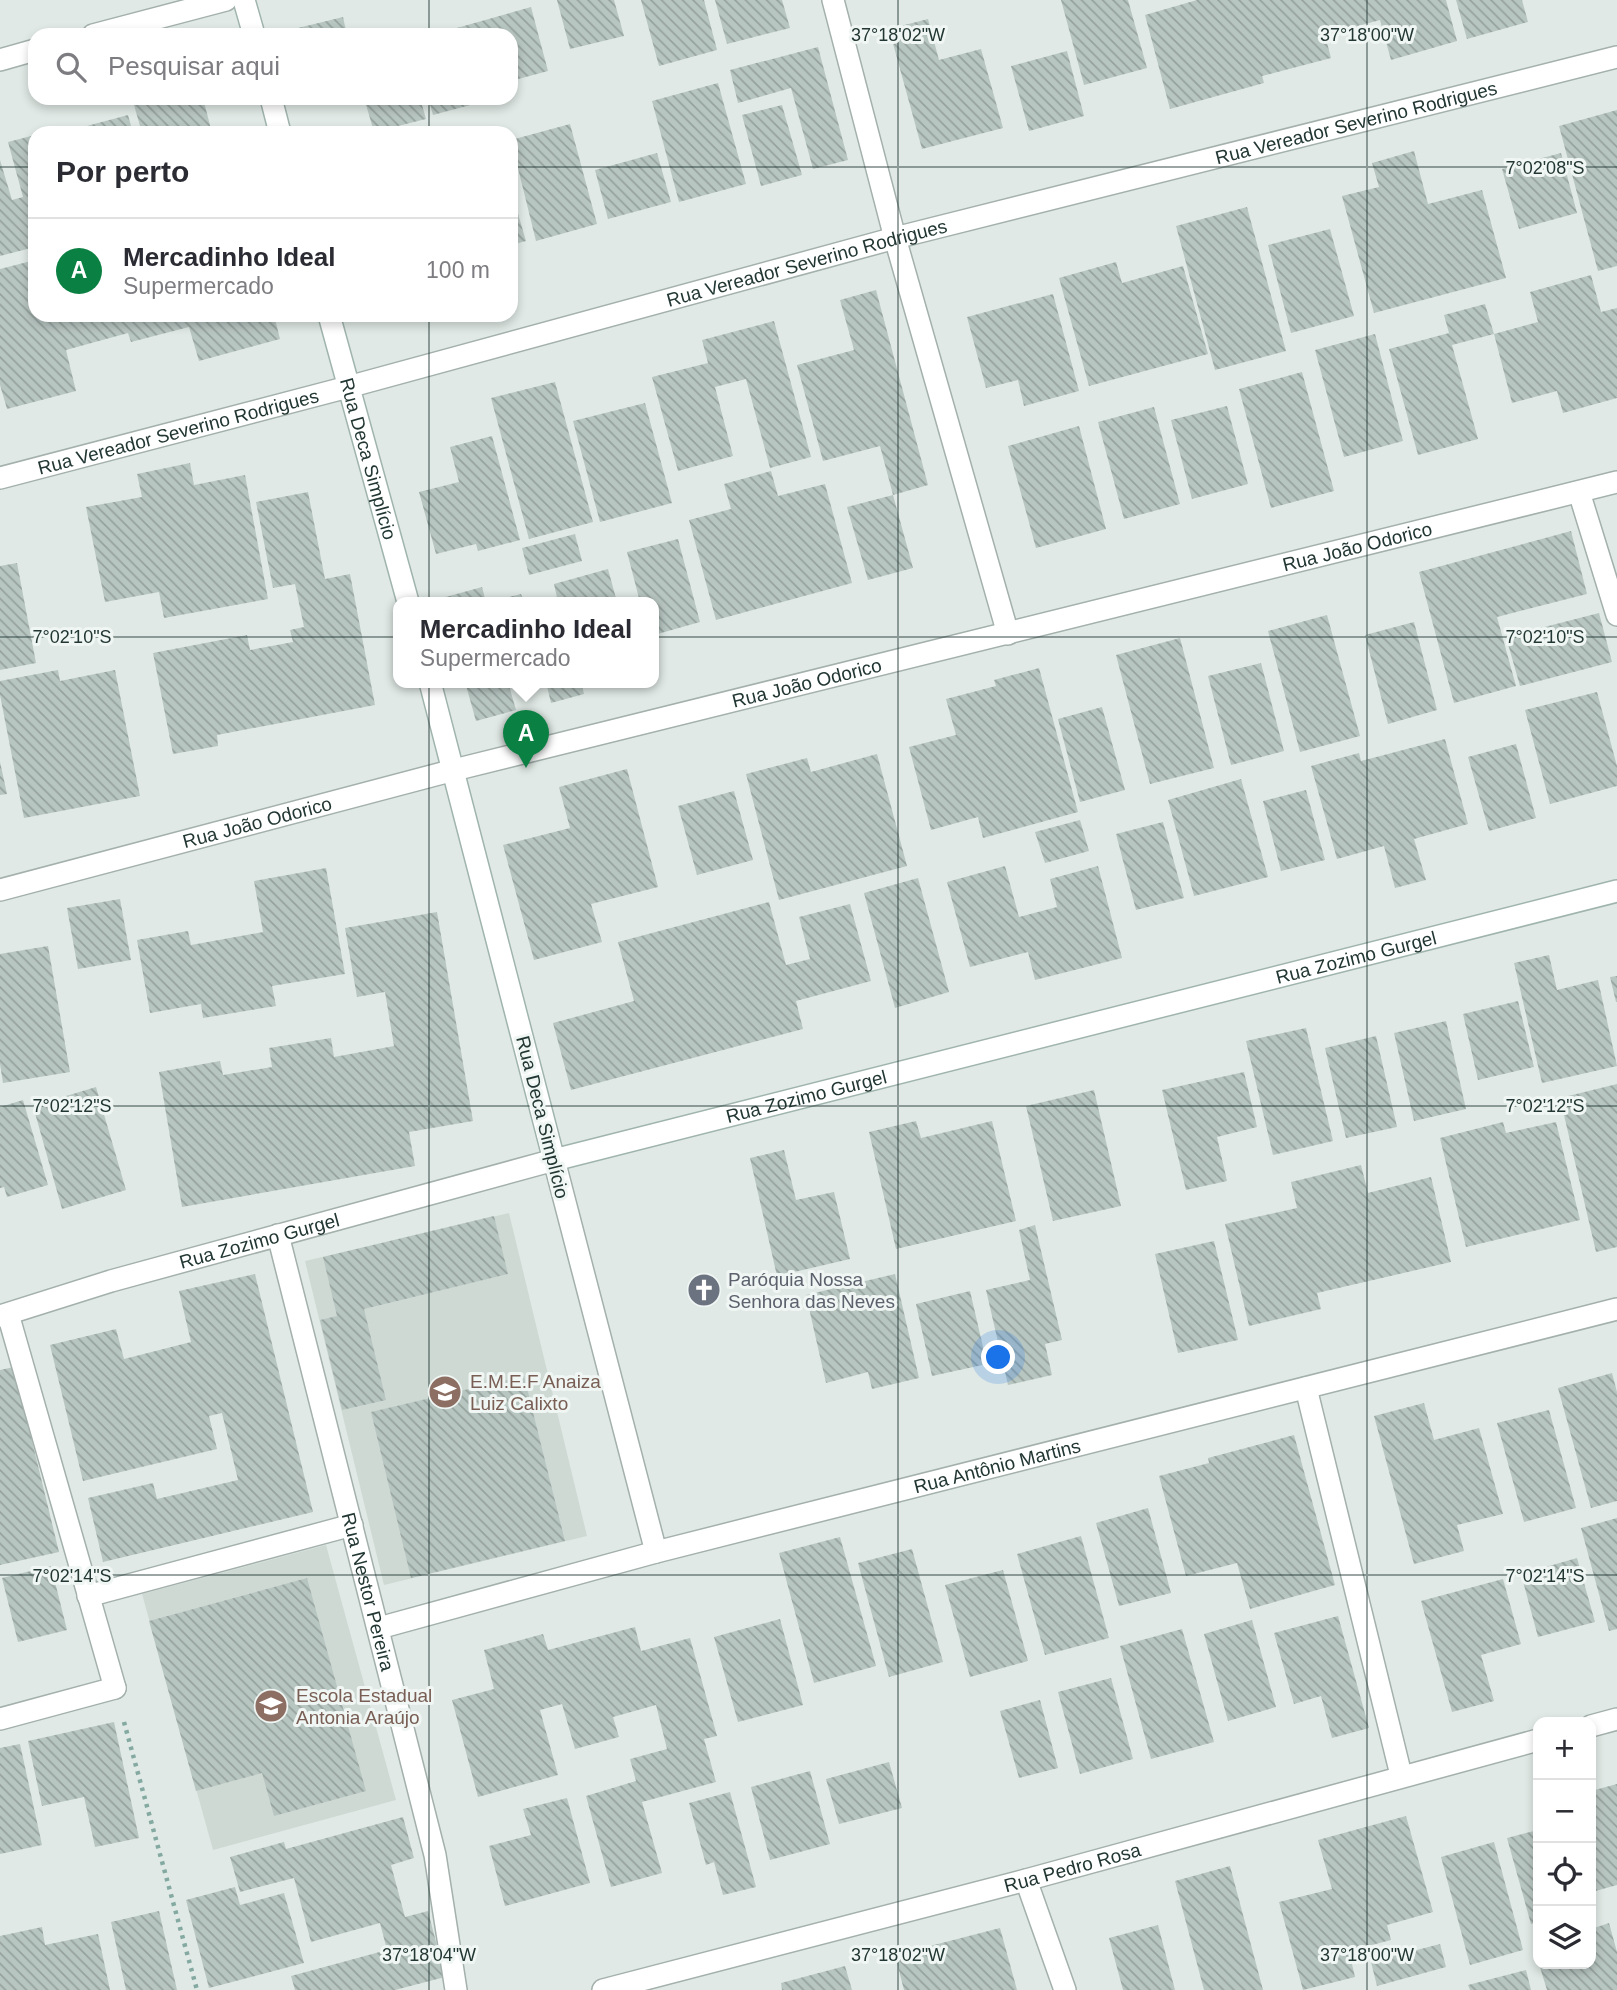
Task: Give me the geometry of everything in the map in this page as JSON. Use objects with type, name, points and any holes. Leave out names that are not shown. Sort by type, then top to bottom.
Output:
[{"type":"street","points":[[120,28],[226,0]]},
{"type":"street","points":[[244,0],[252,28]]},
{"type":"street","points":[[833,0],[895,238],[1009,634]]},
{"type":"street","points":[[0,60],[28,52]]},
{"type":"street","name":"Rua Vereador Severino Rodrigues","points":[[0,478],[348,387],[895,238],[1617,57]]},
{"type":"street","points":[[273,105],[278,126]]},
{"type":"street","name":"Rua Deca Simplício","points":[[331,322],[407,597]]},
{"type":"street","name":"Rua João Odorico","points":[[0,890],[454,770],[1617,482]]},
{"type":"street","points":[[1579,492],[1617,615]]},
{"type":"street","name":"Rua Deca Simplício","points":[[432,688],[656,1552]]},
{"type":"street","name":"Rua Zozimo Gurgel","points":[[4,1315],[111,1281],[554,1160],[1617,891]]},
{"type":"street","name":"Rua Nestor Pereira","points":[[278,1235],[435,1855],[456,1990]]},
{"type":"street","name":"Rua Antônio Martins","points":[[379,1628],[656,1552],[1617,1310]]},
{"type":"street","points":[[0,1719],[115,1688],[4,1315]]},
{"type":"street","points":[[1306,1388],[1401,1775]]},
{"type":"street","points":[[89,1596],[352,1525]]},
{"type":"street","points":[[1596,1725],[1617,1719]]},
{"type":"street","name":"Rua Pedro Rosa","points":[[603,1990],[1026,1880],[1401,1775],[1533,1741]]},
{"type":"street","points":[[1026,1880],[1065,1990]]},
{"type":"path","points":[[115,1688],[197,1990]]},
{"type":"shaded area","name":"E.M.E.F Anaiza Luiz Calixto","points":[[509,1213],[587,1536],[384,1585],[305,1261]]},
{"type":"shaded area","name":"Escola Estadual Antonia Araújo","points":[[326,1545],[396,1800],[213,1850],[142,1594]]},
{"type":"building","points":[[557,0],[614,0],[624,36],[570,49]]},
{"type":"building","points":[[641,0],[704,0],[717,50],[659,66]]},
{"type":"building","points":[[715,0],[782,0],[790,28],[727,44]]},
{"type":"building","points":[[1061,0],[1128,0],[1147,68],[1084,85]]},
{"type":"building","points":[[1197,0],[1446,0],[1457,41],[1391,60],[1380,20],[1325,35],[1331,58],[1262,76],[1264,83],[1170,109],[1145,15]]},
{"type":"building","points":[[1456,0],[1522,0],[1528,22],[1467,39]]},
{"type":"building","points":[[531,7],[548,71],[518,79],[518,28],[457,28]]},
{"type":"building","points":[[343,17],[345,28],[298,28]]},
{"type":"building","points":[[928,19],[939,60],[981,49],[1003,128],[922,149],[889,29]]},
{"type":"building","points":[[818,47],[848,160],[813,169],[791,88],[738,103],[730,70]]},
{"type":"building","points":[[1067,51],[1084,116],[1029,131],[1011,66]]},
{"type":"building","points":[[718,83],[746,184],[679,202],[652,101]]},
{"type":"building","points":[[134,105],[205,105],[210,126],[140,126]]},
{"type":"building","points":[[366,105],[422,105],[426,119],[398,126],[372,126]]},
{"type":"building","points":[[430,105],[470,105],[433,115]]},
{"type":"building","points":[[782,105],[802,175],[761,186],[742,115]]},
{"type":"building","points":[[1617,110],[1617,266],[1598,271],[1559,126]]},
{"type":"building","points":[[128,115],[131,126],[87,126]]},
{"type":"building","points":[[570,124],[597,224],[536,241],[518,168],[518,138]]},
{"type":"building","points":[[28,137],[28,249],[0,256],[0,160],[12,200],[23,197],[8,142]]},
{"type":"building","points":[[1414,151],[1428,204],[1482,190],[1506,278],[1374,313],[1342,196],[1379,187],[1372,163]]},
{"type":"building","points":[[657,153],[671,202],[608,219],[595,170]]},
{"type":"building","points":[[1561,153],[1577,213],[1519,229],[1502,169]]},
{"type":"building","points":[[1247,207],[1286,351],[1215,370],[1176,226]]},
{"type":"building","points":[[518,214],[526,241],[518,243]]},
{"type":"building","points":[[1330,229],[1354,316],[1291,333],[1268,245]]},
{"type":"building","points":[[28,262],[28,322],[276,322],[280,339],[199,361],[189,327],[131,342],[128,333],[66,350],[76,391],[7,409],[0,385],[0,269]]},
{"type":"building","points":[[1116,262],[1122,283],[1183,266],[1208,354],[1089,386],[1059,278]]},
{"type":"building","points":[[1591,275],[1601,312],[1617,308],[1617,398],[1563,413],[1557,391],[1512,403],[1494,334],[1538,322],[1530,292]]},
{"type":"building","points":[[876,290],[928,485],[893,495],[880,446],[823,461],[797,365],[854,350],[840,300]]},
{"type":"building","points":[[1053,294],[1079,391],[1024,406],[1018,380],[986,388],[967,317]]},
{"type":"building","points":[[1485,304],[1494,334],[1452,345],[1478,439],[1418,455],[1389,349],[1449,333],[1444,315]]},
{"type":"building","points":[[774,321],[811,457],[770,468],[746,379],[715,387],[733,456],[678,471],[652,377],[708,363],[702,340]]},
{"type":"building","points":[[1375,334],[1403,441],[1344,457],[1315,350]]},
{"type":"building","points":[[1302,372],[1334,491],[1271,508],[1239,389]]},
{"type":"building","points":[[555,382],[593,522],[529,539],[491,398]]},
{"type":"building","points":[[645,403],[672,503],[600,522],[573,421]]},
{"type":"building","points":[[1227,406],[1248,484],[1192,499],[1171,420]]},
{"type":"building","points":[[1154,407],[1180,504],[1124,519],[1098,422]]},
{"type":"building","points":[[1079,426],[1106,529],[1036,548],[1008,446]]},
{"type":"building","points":[[492,436],[520,540],[478,551],[476,544],[436,554],[419,492],[459,482],[450,447]]},
{"type":"building","points":[[190,463],[194,485],[245,475],[268,599],[164,618],[159,592],[105,602],[86,507],[142,497],[137,474]]},
{"type":"building","points":[[771,471],[778,496],[825,484],[852,583],[716,620],[689,520],[731,509],[724,484]]},
{"type":"building","points":[[308,492],[325,579],[350,574],[375,705],[217,735],[218,746],[173,754],[153,653],[247,635],[250,650],[293,642],[290,630],[304,627],[295,584],[273,588],[256,502]]},
{"type":"building","points":[[893,495],[913,568],[868,580],[847,507]]},
{"type":"building","points":[[1571,531],[1587,594],[1497,617],[1516,686],[1454,703],[1419,572]]},
{"type":"building","points":[[575,534],[582,561],[529,575],[522,548]]},
{"type":"building","points":[[678,539],[700,622],[659,634],[659,597],[639,597],[627,552]]},
{"type":"building","points":[[17,563],[36,663],[0,670],[0,566]]},
{"type":"building","points":[[608,569],[616,597],[557,597],[554,584]]},
{"type":"building","points":[[482,587],[485,597],[446,597]]},
{"type":"building","points":[[1599,613],[1612,662],[1520,686],[1506,637]]},
{"type":"building","points":[[1327,615],[1360,736],[1300,752],[1268,631]]},
{"type":"building","points":[[1414,622],[1437,710],[1388,724],[1365,635]]},
{"type":"building","points":[[1180,638],[1214,768],[1150,784],[1116,655]]},
{"type":"building","points":[[1261,663],[1284,751],[1231,765],[1208,676]]},
{"type":"building","points":[[1039,668],[1078,812],[983,838],[978,817],[931,830],[909,747],[956,735],[946,699],[996,686],[994,680]]},
{"type":"building","points":[[58,670],[60,681],[115,670],[140,796],[24,818],[0,695],[0,681]]},
{"type":"building","points":[[467,688],[510,688],[516,710],[476,721]]},
{"type":"building","points":[[547,688],[582,688],[584,694],[551,703]]},
{"type":"building","points":[[1597,692],[1617,766],[1617,786],[1550,804],[1525,710]]},
{"type":"building","points":[[1102,707],[1125,790],[1080,802],[1058,719]]},
{"type":"building","points":[[1445,739],[1468,824],[1414,839],[1426,880],[1395,888],[1384,846],[1337,859],[1311,766],[1359,753],[1361,761]]},
{"type":"building","points":[[1516,744],[1536,818],[1489,831],[1468,757]]},
{"type":"building","points":[[877,754],[907,866],[779,900],[746,774],[807,758],[811,772]]},
{"type":"building","points":[[0,762],[7,794],[0,795]]},
{"type":"building","points":[[627,769],[658,887],[591,904],[602,942],[534,960],[503,845],[570,828],[559,787]]},
{"type":"building","points":[[1241,779],[1268,877],[1194,896],[1168,800]]},
{"type":"building","points":[[1306,790],[1325,860],[1281,871],[1263,801]]},
{"type":"building","points":[[734,791],[753,860],[697,875],[678,806]]},
{"type":"building","points":[[1080,820],[1089,851],[1045,863],[1035,832]]},
{"type":"building","points":[[1163,822],[1184,898],[1136,910],[1116,834]]},
{"type":"building","points":[[1005,866],[1019,917],[1057,907],[1050,879],[1098,866],[1122,958],[1035,980],[1028,952],[970,967],[947,882]]},
{"type":"building","points":[[326,868],[345,974],[272,986],[276,1006],[203,1018],[201,1004],[150,1013],[137,940],[188,931],[191,945],[263,932],[254,881]]},
{"type":"building","points":[[918,878],[949,992],[895,1008],[864,893]]},
{"type":"building","points":[[120,899],[131,960],[78,969],[67,908]]},
{"type":"building","points":[[769,902],[786,965],[810,959],[799,917],[850,904],[871,981],[796,1001],[803,1029],[571,1090],[553,1023],[634,1001],[618,942]]},
{"type":"building","points":[[437,912],[473,1121],[409,1132],[415,1166],[182,1207],[159,1072],[220,1061],[223,1075],[272,1067],[269,1048],[331,1038],[334,1057],[394,1046],[385,992],[357,997],[345,928]]},
{"type":"building","points":[[48,946],[70,1072],[3,1083],[0,1064],[0,954]]},
{"type":"building","points":[[1549,955],[1557,990],[1598,980],[1617,1066],[1542,1083],[1514,963]]},
{"type":"building","points":[[1617,976],[1617,1002],[1616,1002],[1610,977]]},
{"type":"building","points":[[1518,1001],[1534,1067],[1478,1080],[1463,1014]]},
{"type":"building","points":[[1446,1021],[1466,1109],[1414,1121],[1394,1033]]},
{"type":"building","points":[[1306,1028],[1333,1141],[1273,1155],[1246,1041]]},
{"type":"building","points":[[1376,1036],[1397,1127],[1346,1138],[1325,1048]]},
{"type":"building","points":[[1244,1072],[1257,1127],[1217,1137],[1227,1181],[1186,1190],[1162,1090]]},
{"type":"building","points":[[1617,1084],[1617,1247],[1596,1252],[1560,1098]]},
{"type":"building","points":[[96,1087],[126,1190],[62,1209],[33,1106]]},
{"type":"building","points":[[1094,1090],[1121,1206],[1053,1221],[1026,1106]]},
{"type":"building","points":[[23,1100],[48,1185],[7,1197],[4,1187],[0,1188],[0,1107]]},
{"type":"building","points":[[916,1121],[921,1138],[992,1121],[1016,1221],[896,1249],[869,1132]]},
{"type":"building","points":[[1503,1122],[1506,1133],[1556,1122],[1580,1220],[1466,1247],[1440,1138]]},
{"type":"building","points":[[784,1150],[796,1200],[834,1192],[850,1259],[777,1276],[750,1158]]},
{"type":"building","points":[[1361,1165],[1368,1193],[1431,1177],[1451,1262],[1317,1293],[1321,1309],[1249,1326],[1225,1224],[1297,1208],[1291,1182]]},
{"type":"building","points":[[494,1216],[508,1274],[364,1309],[386,1400],[342,1410],[320,1320],[337,1316],[323,1257]]},
{"type":"building","points":[[1035,1225],[1062,1340],[1045,1344],[1052,1375],[1008,1385],[986,1290],[1030,1280],[1019,1230]]},
{"type":"building","points":[[1214,1241],[1238,1340],[1178,1353],[1155,1254]]},
{"type":"building","points":[[255,1274],[313,1512],[103,1562],[88,1498],[153,1483],[157,1499],[238,1480],[222,1413],[209,1416],[217,1449],[83,1481],[50,1345],[116,1329],[124,1359],[191,1342],[179,1291]]},
{"type":"building","points":[[895,1274],[919,1378],[872,1389],[868,1372],[826,1383],[806,1295]]},
{"type":"building","points":[[970,1291],[987,1364],[932,1376],[916,1304]]},
{"type":"building","points":[[14,1367],[59,1552],[0,1565],[0,1370]]},
{"type":"building","points":[[1612,1373],[1617,1392],[1617,1501],[1591,1508],[1558,1388]]},
{"type":"building","points":[[524,1376],[565,1541],[411,1578],[371,1412]]},
{"type":"building","points":[[1424,1403],[1434,1440],[1479,1428],[1503,1514],[1457,1525],[1464,1551],[1414,1564],[1374,1416]]},
{"type":"building","points":[[1549,1410],[1576,1508],[1524,1522],[1497,1423]]},
{"type":"building","points":[[1294,1435],[1335,1585],[1250,1609],[1237,1563],[1186,1576],[1159,1476],[1209,1463],[1208,1458]]},
{"type":"building","points":[[1148,1508],[1171,1593],[1119,1606],[1096,1523]]},
{"type":"building","points":[[1617,1518],[1617,1629],[1609,1631],[1581,1528]]},
{"type":"building","points":[[1081,1536],[1109,1638],[1045,1655],[1017,1554]]},
{"type":"building","points":[[840,1537],[876,1666],[814,1683],[779,1553]]},
{"type":"building","points":[[912,1549],[943,1662],[889,1677],[858,1563]]},
{"type":"building","points":[[1577,1558],[1595,1622],[1538,1637],[1521,1574]]},
{"type":"building","points":[[51,1566],[67,1630],[18,1642],[2,1578]]},
{"type":"building","points":[[1003,1570],[1028,1661],[970,1677],[945,1585]]},
{"type":"building","name":"Escola Estadual Antonia Araújo","points":[[307,1578],[366,1791],[274,1816],[262,1773],[196,1791],[149,1621]]},
{"type":"building","points":[[1503,1579],[1521,1644],[1481,1655],[1494,1701],[1452,1712],[1421,1601]]},
{"type":"building","points":[[1338,1616],[1369,1728],[1332,1738],[1321,1696],[1294,1704],[1274,1633]]},
{"type":"building","points":[[780,1619],[803,1705],[738,1722],[714,1637]]},
{"type":"building","points":[[1252,1620],[1276,1707],[1228,1721],[1204,1634]]},
{"type":"building","points":[[635,1627],[641,1651],[690,1638],[717,1736],[704,1739],[716,1782],[642,1802],[662,1873],[611,1887],[586,1796],[636,1781],[630,1759],[667,1749],[656,1705],[613,1717],[619,1737],[575,1749],[562,1704],[540,1710],[558,1775],[478,1797],[452,1700],[494,1689],[484,1650],[543,1634],[548,1650]]},
{"type":"building","points":[[1182,1629],[1214,1742],[1151,1759],[1120,1646]]},
{"type":"building","points":[[1111,1678],[1133,1759],[1080,1774],[1058,1692]]},
{"type":"building","points":[[1040,1700],[1058,1768],[1019,1778],[1000,1711]]},
{"type":"building","points":[[114,1722],[139,1838],[95,1847],[84,1797],[42,1806],[28,1741]]},
{"type":"building","points":[[20,1744],[42,1845],[0,1854],[0,1748]]},
{"type":"building","points":[[889,1762],[902,1808],[839,1824],[826,1779]]},
{"type":"building","points":[[810,1771],[830,1844],[770,1860],[751,1787]]},
{"type":"building","points":[[1617,1784],[1617,1885],[1596,1891],[1596,1843],[1596,1790]]},
{"type":"building","points":[[730,1792],[756,1887],[723,1895],[714,1862],[706,1865],[689,1803]]},
{"type":"building","points":[[567,1798],[590,1883],[505,1906],[489,1846],[531,1835],[523,1809]]},
{"type":"building","points":[[1406,1816],[1433,1912],[1387,1925],[1391,1940],[1349,1951],[1355,1977],[1303,1990],[1279,1902],[1332,1889],[1318,1840]]},
{"type":"building","points":[[403,1817],[414,1858],[391,1865],[405,1917],[428,1911],[445,1977],[395,1990],[295,1990],[291,1976],[387,1950],[380,1923],[311,1942],[294,1878],[240,1892],[230,1857],[284,1842],[286,1849]]},
{"type":"building","points":[[1533,1831],[1533,1923],[1531,1924],[1507,1838]]},
{"type":"building","points":[[1494,1842],[1523,1950],[1470,1965],[1441,1857]]},
{"type":"building","points":[[1230,1866],[1263,1990],[1204,1990],[1175,1881]]},
{"type":"building","points":[[235,1887],[240,1905],[284,1893],[304,1963],[209,1988],[186,1900]]},
{"type":"building","points":[[159,1911],[177,1990],[126,1990],[111,1922]]},
{"type":"building","points":[[1609,1923],[1617,1952],[1617,1990],[1547,1990],[1541,1969],[1596,1969],[1596,1927]]},
{"type":"building","points":[[1158,1925],[1175,1990],[1123,1990],[1109,1938]]},
{"type":"building","points":[[42,1927],[45,1945],[98,1934],[110,1990],[0,1990],[0,1936]]},
{"type":"building","points":[[1000,1928],[1017,1990],[904,1990],[895,1955]]},
{"type":"building","points":[[1440,1944],[1446,1967],[1377,1986],[1371,1962]]},
{"type":"building","points":[[845,1966],[852,1990],[782,1990],[781,1983]]},
{"type":"building","points":[[1526,1970],[1531,1990],[1470,1990],[1468,1985]]},
{"type":"place","name":"Mercadinho Ideal","points":[[526,768]]},
{"type":"place","name":"Paróquia Nossa Senhora das Neves","points":[[704,1290]]},
{"type":"place","name":"E.M.E.F Anaiza Luiz Calixto","points":[[445,1392]]},
{"type":"place","name":"Escola Estadual Antonia Araújo","points":[[271,1706]]}]
